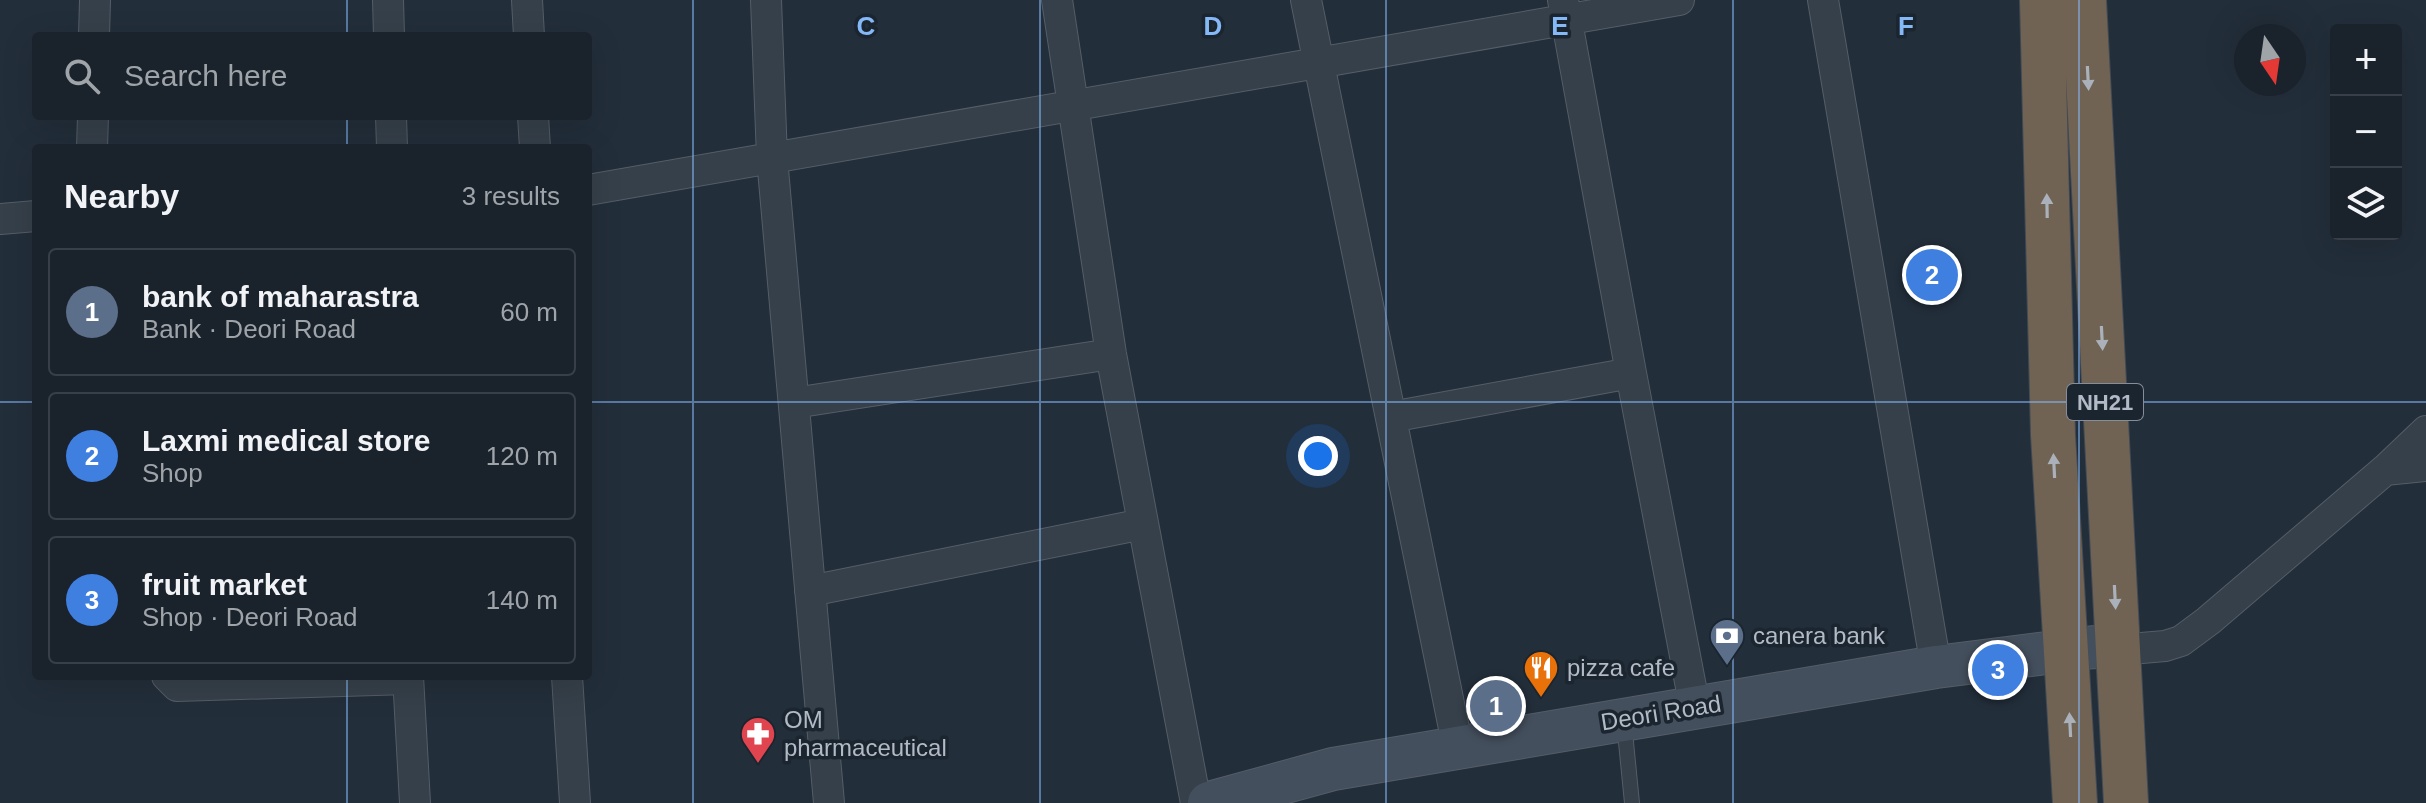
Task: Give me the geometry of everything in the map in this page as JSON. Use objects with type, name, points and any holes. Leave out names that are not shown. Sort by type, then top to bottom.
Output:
[{"type":"highway","name":"NH21","points":[[2042,0],[2053,435],[2075,803]]},
{"type":"highway","name":"NH21","points":[[2084,0],[2126,803]]},
{"type":"street","points":[[94,32],[95,0]]},
{"type":"street","points":[[388,0],[389,32]]},
{"type":"street","points":[[527,0],[529,32]]},
{"type":"street","points":[[766,0],[772,158],[829,803]]},
{"type":"street","points":[[1057,0],[1111,354],[1196,803]]},
{"type":"street","points":[[1306,0],[1458,748]]},
{"type":"street","points":[[592,189],[1317,63],[1565,9],[1679,0]]},
{"type":"street","points":[[1823,0],[1936,667]]},
{"type":"street","points":[[1565,9],[1695,708]]},
{"type":"street","points":[[92,144],[93,120]]},
{"type":"street","points":[[391,120],[392,144]]},
{"type":"street","points":[[533,120],[535,144]]},
{"type":"street","points":[[0,219],[32,216]]},
{"type":"street","points":[[794,403],[1111,354]]},
{"type":"street","points":[[1391,417],[1631,373]]},
{"type":"street","points":[[2118,650],[2165,646],[2181,641],[2385,470],[2426,431]]},
{"type":"street","points":[[2385,470],[2426,466]]},
{"type":"street","points":[[810,591],[1143,524]]},
{"type":"street","name":"Deori Road","points":[[1209,803],[1333,769],[1624,718],[1936,667],[2094,647],[2118,650]]},
{"type":"street","points":[[171,680],[177,686],[331,680]]},
{"type":"street","points":[[408,680],[415,803]]},
{"type":"street","points":[[567,680],[575,803]]},
{"type":"lane","points":[[1624,718],[1632,803]]},
{"type":"place","name":"Laxmi medical store","points":[[1932,275]]},
{"type":"place","name":"canera bank","points":[[1727,667]]},
{"type":"place","name":"fruit market","points":[[1998,670]]},
{"type":"place","name":"pizza cafe","points":[[1541,699]]},
{"type":"place","name":"bank of maharastra","points":[[1496,706]]},
{"type":"place","name":"OM pharmaceutical","points":[[758,765]]}]
